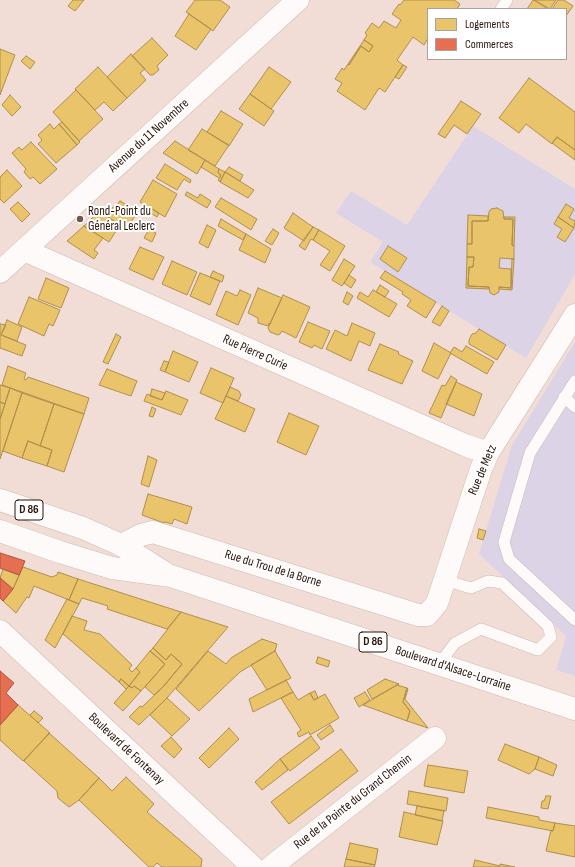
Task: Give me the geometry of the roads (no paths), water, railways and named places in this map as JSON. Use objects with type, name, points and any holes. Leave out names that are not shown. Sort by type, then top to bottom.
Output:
[{"type":"street","name":"Avenue du 11 Novembre","points":[[0,272],[298,0]]},
{"type":"street","name":"Rue Pierre Curie","points":[[24,250],[436,432],[488,453]]},
{"type":"street","name":"Rue de Metz","points":[[427,615],[437,603],[480,469],[488,453],[575,315]]},
{"type":"street","name":"Boulevard d'Alsace-Lorraine","points":[[0,500],[83,528],[121,545],[171,576]]},
{"type":"street","name":"Boulevard d'Alsace-Lorraine","points":[[0,531],[112,568],[171,576],[575,709]]},
{"type":"street","name":"Rue du Trou de la Borne","points":[[121,545],[141,535],[153,532],[418,615],[427,615]]},
{"type":"street","name":"Boulevard de Fontenay","points":[[0,631],[253,867]]},
{"type":"street","name":"Rue de la Pointe du Grand Chemin","points":[[271,867],[435,738]]},
{"type":"lane","points":[[575,381],[530,453],[504,542],[509,559],[575,620]]},
{"type":"lane","points":[[564,397],[575,407]]},
{"type":"lane","points":[[438,664],[455,643],[481,629],[538,650],[552,637],[548,626],[502,583],[488,581],[471,588],[444,580]]},
{"type":"place","name":"Rond-Point du Général Leclerc","points":[[80,219]]}]
